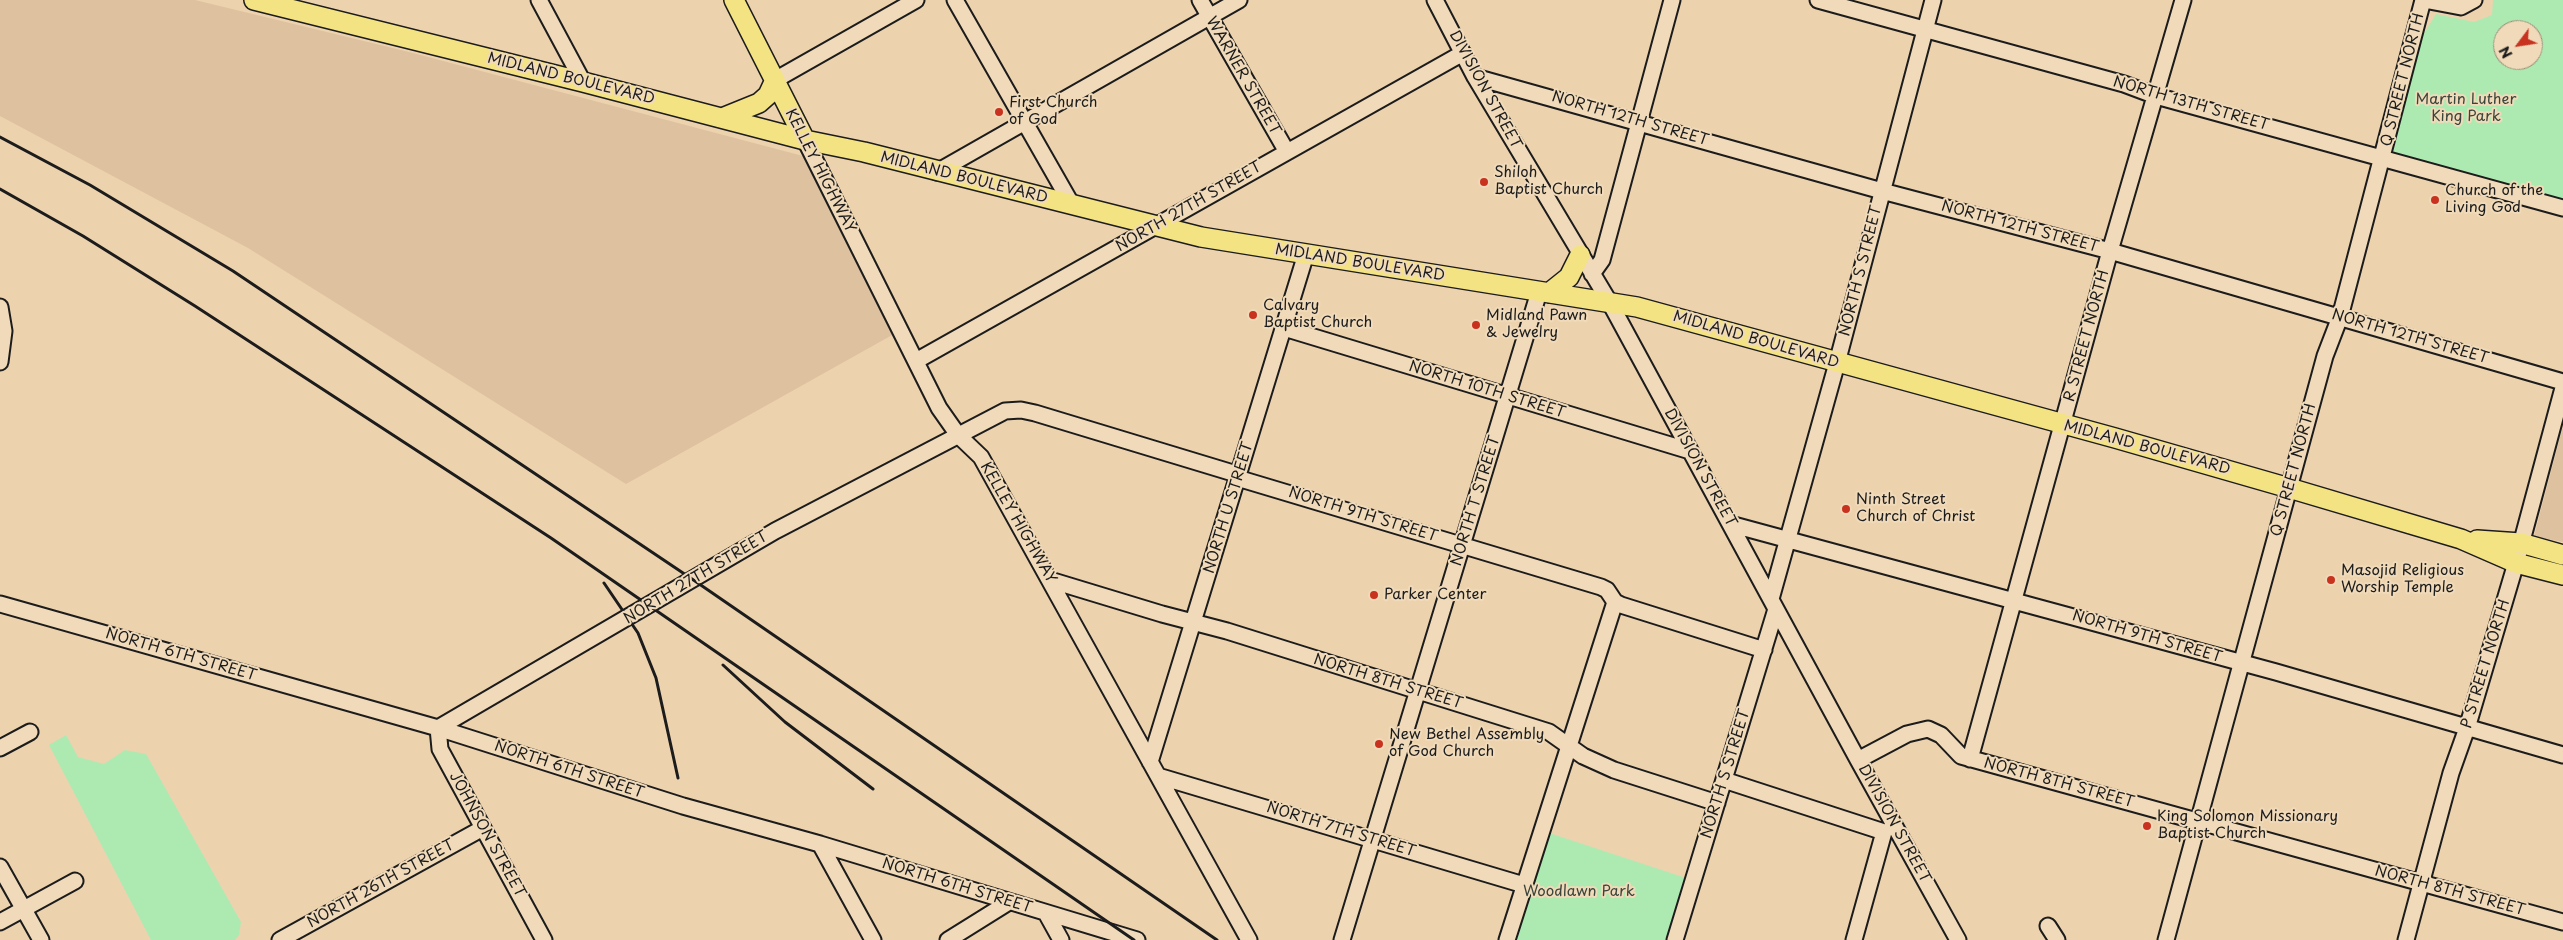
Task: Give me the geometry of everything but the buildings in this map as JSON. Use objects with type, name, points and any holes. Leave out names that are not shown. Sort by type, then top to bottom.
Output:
[{"type":"main road","name":"MIDLAND BOULEVARD","points":[[254,0],[583,82],[805,140],[864,152],[937,172],[1201,237],[1646,310],[2115,438],[2289,488],[2461,539],[2516,563],[2563,575]]},
{"type":"main road","name":"KELLEY HIGHWAY","points":[[734,0],[805,140]]},
{"type":"main road","points":[[722,118],[759,103],[768,95],[774,80]]},
{"type":"main road","points":[[1544,292],[1566,281],[1580,255]]},
{"type":"main road","name":"MIDLAND BOULEVARD","points":[[2461,539],[2521,544],[2563,556]]},
{"type":"street","points":[[539,0],[583,82]]},
{"type":"street","points":[[774,80],[916,0]]},
{"type":"street","points":[[955,0],[1072,205]]},
{"type":"street","name":"WARNER STREET","points":[[1200,0],[1287,152]]},
{"type":"street","points":[[937,172],[1239,0]]},
{"type":"street","name":"DIVISION STREET","points":[[1435,0],[1476,77],[1610,303],[1858,760],[1890,829],[1958,940]]},
{"type":"street","points":[[1592,274],[1602,260],[1672,0]]},
{"type":"street","name":"NORTH 13TH STREET","points":[[1818,0],[2124,84],[2156,96],[2563,208]]},
{"type":"street","name":"NORTH S STREET","points":[[1676,938],[1764,650],[1787,538],[1838,363],[1933,0]]},
{"type":"street","name":"R STREET NORTH","points":[[1970,759],[2110,251],[2183,0]]},
{"type":"street","points":[[2424,0],[2461,7],[2474,0]]},
{"type":"street","name":"Q STREET NORTH","points":[[2166,940],[2325,356],[2340,317],[2424,0]]},
{"type":"street","name":"NORTH 27TH STREET","points":[[916,361],[1463,53]]},
{"type":"street","name":"NORTH 12TH STREET","points":[[1476,77],[1882,191],[2110,251],[2563,382]]},
{"type":"street","name":"KELLEY HIGHWAY","points":[[805,140],[939,408],[958,435],[981,457],[1249,940]]},
{"type":"street","name":"NORTH U STREET","points":[[1150,762],[1306,254]]},
{"type":"street","name":"NORTH T STREET","points":[[1342,940],[1508,396],[1544,292]]},
{"type":"street","points":[[0,307],[4,331],[0,362]]},
{"type":"street","name":"NORTH 10TH STREET","points":[[1284,328],[1690,451]]},
{"type":"street","name":"P STREET NORTH","points":[[2406,940],[2451,773],[2467,728],[2516,563],[2563,388]]},
{"type":"street","name":"NORTH 9TH STREET","points":[[958,435],[1005,411],[1021,410],[1601,587],[1607,590],[1616,602],[1764,650]]},
{"type":"street","name":"NORTH 27TH STREET","points":[[438,728],[775,531],[958,435]]},
{"type":"street","name":"NORTH 9TH STREET","points":[[1730,524],[2014,600],[2563,755]]},
{"type":"street","name":"NORTH 8TH STREET","points":[[1050,580],[1549,732],[1583,756],[1614,770],[1717,803]]},
{"type":"street","points":[[1507,940],[1616,602]]},
{"type":"street","name":"NORTH 6TH STREET","points":[[0,604],[438,728],[683,806],[820,844],[1137,940]]},
{"type":"street","name":"JOHNSON STREET","points":[[438,728],[440,748],[544,940]]},
{"type":"street","name":"NORTH 8TH STREET","points":[[1858,760],[1908,734],[1928,729],[1941,735],[1961,756],[1970,759],[2563,922]]},
{"type":"street","points":[[0,748],[30,732]]},
{"type":"street","name":"NORTH 7TH STREET","points":[[1158,776],[1524,886]]},
{"type":"street","points":[[1724,780],[1890,829],[1854,940]]},
{"type":"street","name":"NORTH 26TH STREET","points":[[280,940],[483,828]]},
{"type":"street","points":[[820,844],[873,940]]},
{"type":"street","points":[[0,867],[41,940]]},
{"type":"street","points":[[0,922],[75,881]]},
{"type":"street","points":[[948,940],[1010,902]]},
{"type":"street","points":[[1046,913],[1061,940]]},
{"type":"street","points":[[2048,926],[2057,940]]},
{"type":"street","points":[[1676,938],[1691,940]]},
{"type":"shaded area","points":[[0,0],[195,0],[409,52],[803,156],[894,334],[626,484],[248,248],[0,116]]},
{"type":"shaded area","points":[[2563,426],[2563,542],[2534,536]]},
{"type":"green space","name":"Martin Luther King Park","points":[[2493,0],[2563,0],[2563,200],[2393,152],[2421,38],[2436,14],[2474,22],[2492,15]]},
{"type":"green space","points":[[66,735],[78,757],[104,764],[125,750],[146,754],[241,922],[239,935],[235,940],[151,940],[49,745]]},
{"type":"green space","name":"Woodlawn Park","points":[[1546,832],[1686,878],[1667,940],[1517,940]]},
{"type":"railway","points":[[0,137],[90,185],[233,271],[692,579],[1217,940]]},
{"type":"railway","points":[[0,189],[83,236],[195,306],[551,538],[1134,940]]},
{"type":"railway","points":[[604,583],[638,633],[656,678],[678,778]]},
{"type":"railway","points":[[723,665],[785,722],[873,789]]},
{"type":"place","name":"First Church of God","points":[[999,112]]},
{"type":"place","name":"Shiloh Baptist Church","points":[[1484,182]]},
{"type":"place","name":"Church of the Living God","points":[[2435,200]]},
{"type":"place","name":"Calvary Baptist Church","points":[[1253,315]]},
{"type":"place","name":"Midland Pawn & Jewelry","points":[[1476,325]]},
{"type":"place","name":"Ninth Street Church of Christ","points":[[1846,509]]},
{"type":"place","name":"Masojid Religious Worship Temple","points":[[2331,580]]},
{"type":"place","name":"Parker Center","points":[[1374,595]]},
{"type":"place","name":"New Bethel Assembly of God Church","points":[[1379,744]]},
{"type":"place","name":"King Solomon Missionary Baptist Church","points":[[2147,826]]}]
